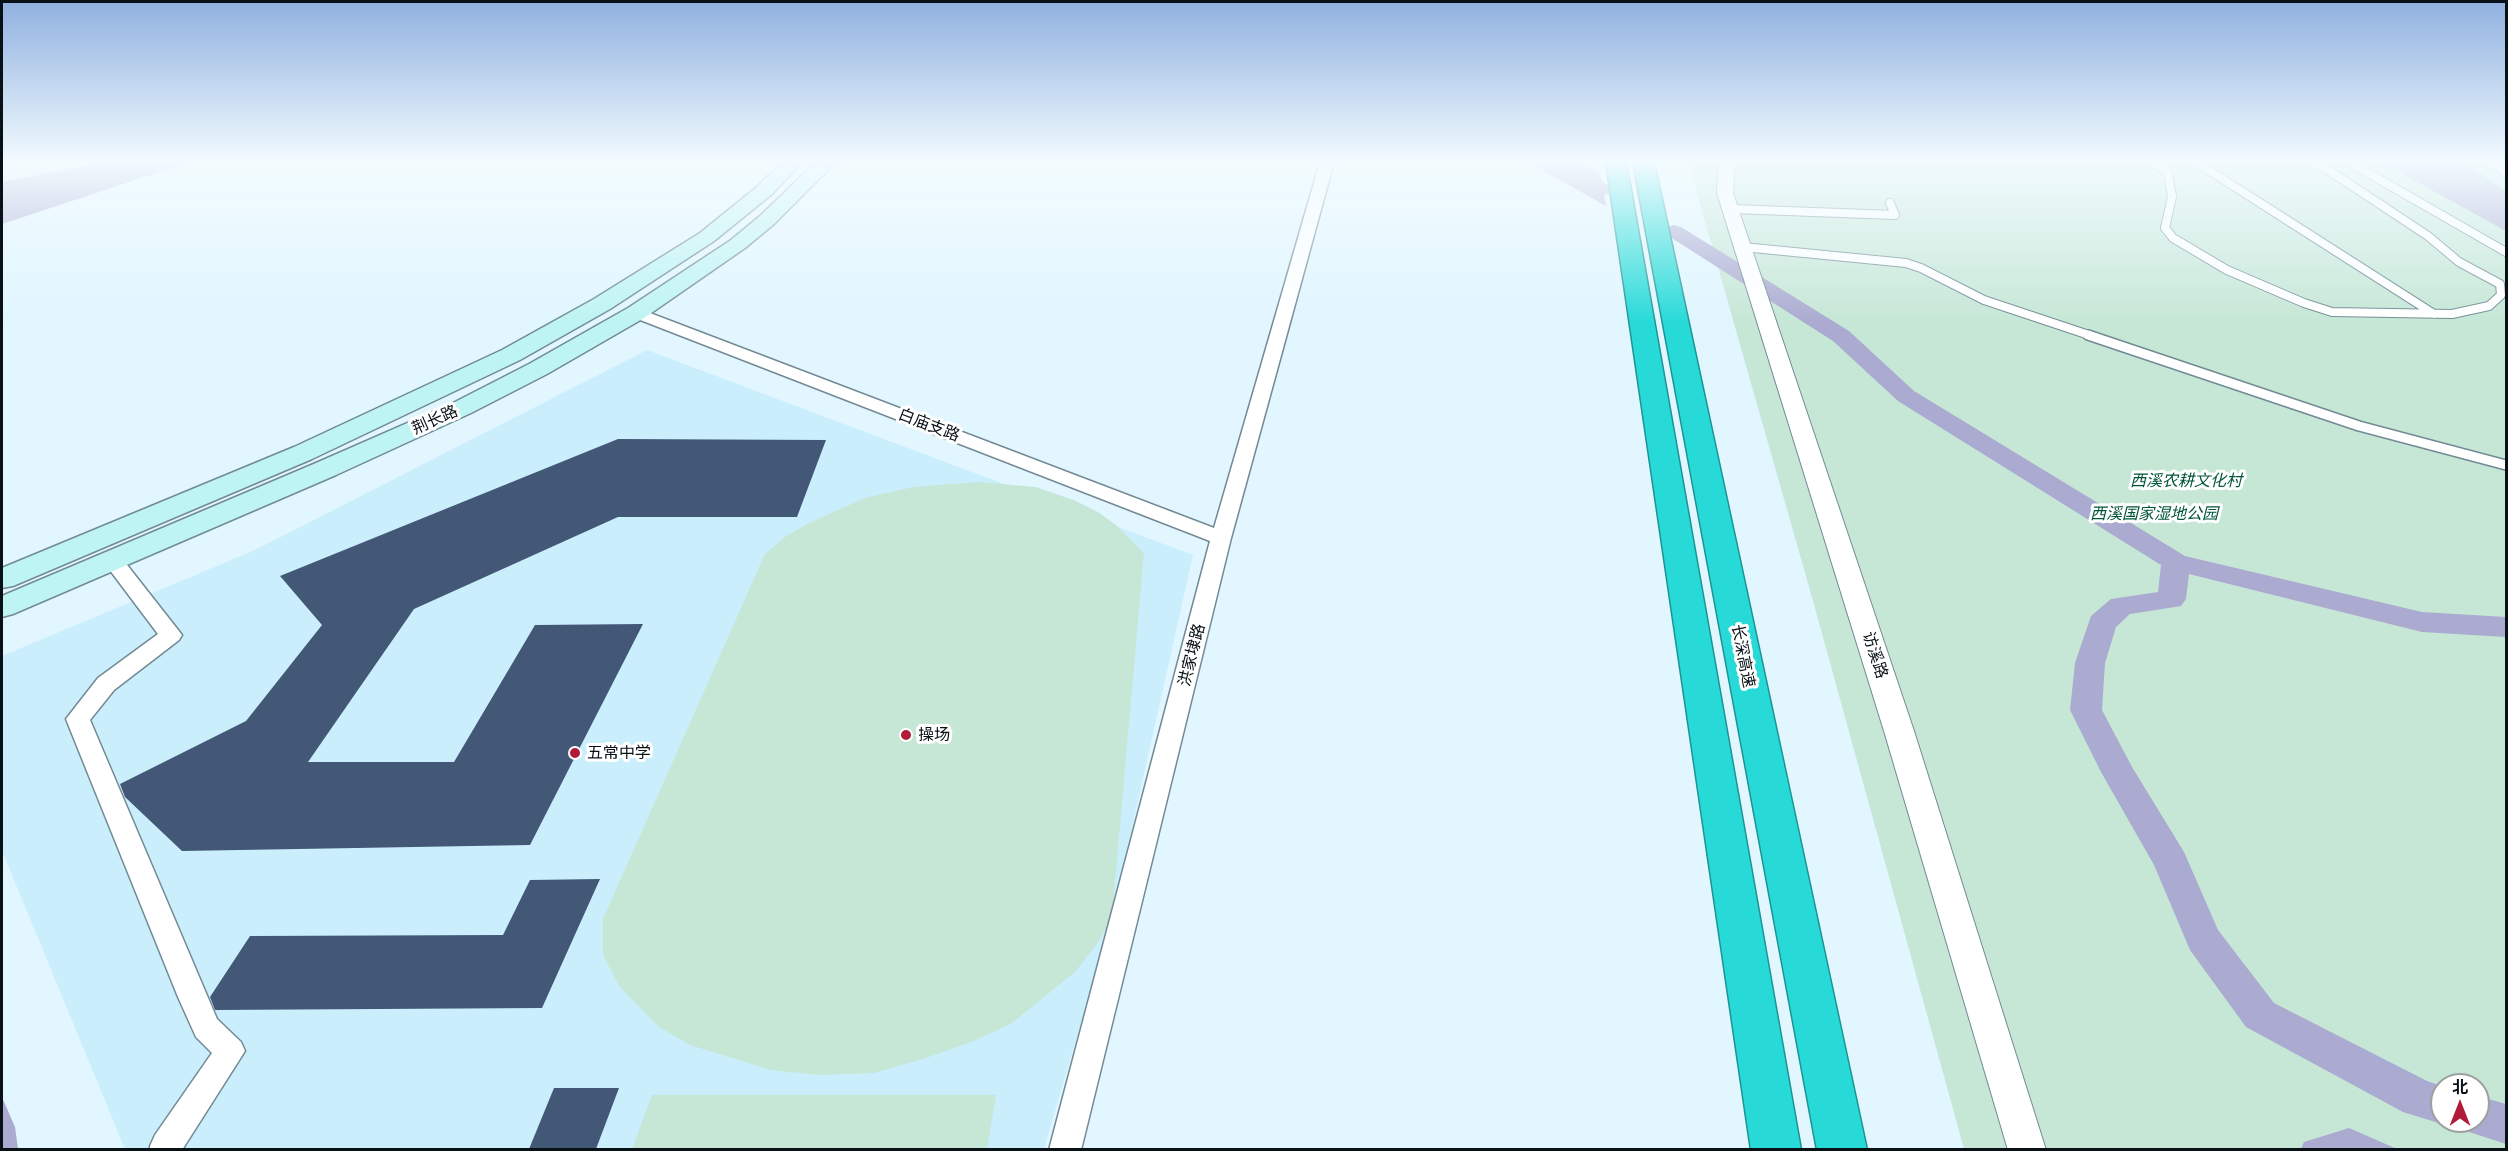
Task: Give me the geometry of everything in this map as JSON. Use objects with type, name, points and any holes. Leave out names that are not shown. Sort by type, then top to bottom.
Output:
[{"type":"highway","points":[[1625,216],[1776,1149]]},
{"type":"highway","name":"长深高速","points":[[1654,216],[1842,1149]]},
{"type":"main road","name":"荆长路","points":[[2,579],[303,453],[510,355],[602,304],[707,237],[733,216]]},
{"type":"main road","name":"荆长路","points":[[2,607],[113,561],[462,408],[538,369],[636,313],[738,244],[771,216]]},
{"type":"street","name":"洪家埭路","points":[[1065,1149],[1221,538],[1310,216]]},
{"type":"street","name":"访溪路","points":[[1734,216],[1899,731],[2027,1149]]},
{"type":"street","name":"白庙支路","points":[[636,313],[1221,538]]},
{"type":"street","points":[[113,561],[171,635],[106,684],[78,719],[206,1028],[230,1051],[166,1149]]},
{"type":"lane","points":[[2168,216],[2165,228],[2173,238],[2227,270],[2332,312],[2452,314],[2489,306],[2501,295],[2500,284],[2459,262],[2428,236],[2395,216]]},
{"type":"lane","points":[[2280,216],[2434,314]]},
{"type":"lane","points":[[2443,216],[2506,252]]},
{"type":"lane","points":[[1743,247],[1906,263],[1921,268],[1984,300],[2313,410],[2415,442],[2506,465]]},
{"type":"shaded area","points":[[2,216],[27,216],[2,224]]},
{"type":"shaded area","points":[[2478,216],[2506,216],[2506,231]]},
{"type":"shaded area","name":"五常中学","points":[[647,350],[1193,555],[1112,917],[1044,1149],[125,1149],[2,851],[2,656],[255,550]]},
{"type":"shaded area","points":[[2,1097],[15,1127],[18,1149],[2,1149]]},
{"type":"shaded area","points":[[2349,1128],[2397,1149],[2301,1149],[2304,1142]]},
{"type":"green space","name":"西溪国家湿地公园","points":[[1703,216],[2506,216],[2506,1149],[1964,1149],[1813,601]]},
{"type":"green space","name":"操场","points":[[979,482],[1036,487],[1076,501],[1098,512],[1116,525],[1144,553],[1112,917],[1097,944],[1075,972],[1012,1023],[974,1041],[926,1058],[874,1073],[819,1075],[771,1070],[690,1045],[659,1027],[619,986],[603,955],[603,919],[765,554],[785,537],[809,523],[865,498],[913,487]]},
{"type":"green space","points":[[652,1095],[996,1095],[987,1149],[632,1149]]},
{"type":"building","points":[[618,439],[826,440],[797,517],[618,517],[414,609],[308,762],[454,762],[535,625],[643,624],[530,845],[182,851],[125,797],[120,784],[246,721],[322,625],[280,576]]},
{"type":"building","points":[[600,879],[542,1008],[215,1010],[210,997],[250,936],[503,935],[530,880]]},
{"type":"building","points":[[554,1088],[619,1088],[596,1149],[529,1149]]},
{"type":"waterway","points":[[1674,231],[1841,336],[1906,396],[2176,562]]},
{"type":"waterway","points":[[2176,562],[2422,622],[2506,627]]},
{"type":"waterway","points":[[2176,562],[2171,599],[2121,606],[2102,623],[2090,663],[2086,710],[2118,772],[2171,862],[2203,939],[2260,1015],[2418,1098],[2430,1102]]},
{"type":"waterway","points":[[2490,1119],[2506,1124]]},
{"type":"place","name":"操场","points":[[906,735]]},
{"type":"place","name":"五常中学","points":[[575,753]]},
{"type":"park label","name":"西溪农耕文化村","points":[[2186,481]]}]
